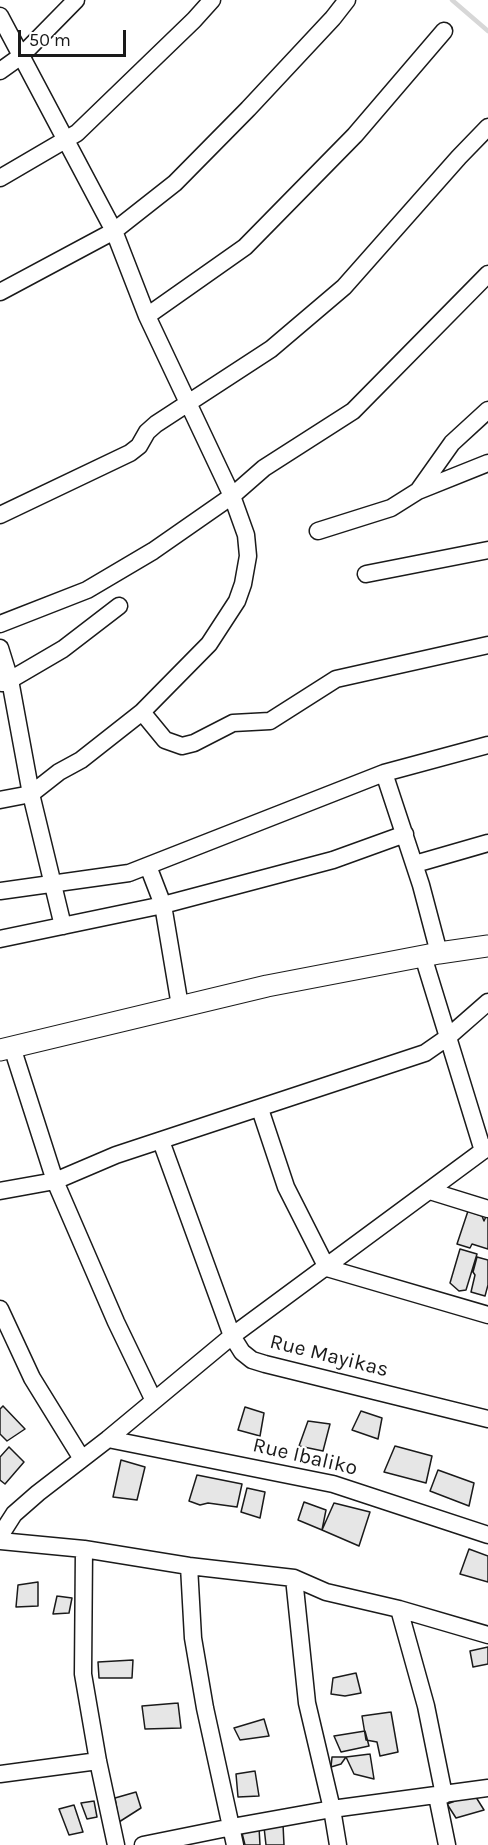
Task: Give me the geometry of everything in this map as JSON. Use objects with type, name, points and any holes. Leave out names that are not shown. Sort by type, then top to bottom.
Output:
[{"type":"main road","points":[[6,1049],[267,986],[431,954],[488,946]]},
{"type":"street","points":[[0,71],[21,56],[76,0]]},
{"type":"street","points":[[0,178],[67,140],[194,20],[212,0]]},
{"type":"street","points":[[0,292],[114,231],[175,183],[263,93],[347,0]]},
{"type":"street","points":[[0,16],[114,231],[147,316],[187,405],[232,496],[246,535],[248,556],[237,601],[208,644],[142,711],[81,760],[59,772],[31,794],[0,800]]},
{"type":"street","points":[[147,316],[244,247],[354,135],[444,31]]},
{"type":"street","points":[[0,515],[130,453],[139,446],[150,428],[272,349],[344,287],[459,157],[488,128]]},
{"type":"street","points":[[0,624],[87,590],[153,551],[232,496],[264,468],[353,411],[488,274]]},
{"type":"street","points":[[418,491],[452,443],[488,410]]},
{"type":"street","points":[[318,531],[391,508],[418,491],[488,463]]},
{"type":"street","points":[[366,574],[488,550]]},
{"type":"street","points":[[5,682],[63,649],[119,606]]},
{"type":"street","points":[[142,711],[165,740],[182,746],[194,743],[232,723],[270,721],[336,679],[488,645]]},
{"type":"street","points":[[0,648],[5,682],[63,926]]},
{"type":"street","points":[[0,891],[129,873],[384,773],[488,744]]},
{"type":"street","points":[[0,1536],[14,1514],[38,1493],[108,1439],[232,1336],[486,1149],[448,1036],[415,864],[384,773]]},
{"type":"street","points":[[0,939],[164,905],[333,860],[405,834]]},
{"type":"street","points":[[415,864],[488,843]]},
{"type":"street","points":[[148,866],[164,905],[180,1006]]},
{"type":"street","points":[[0,1191],[55,1181],[116,1155],[425,1053],[488,1002]]},
{"type":"street","points":[[6,1049],[55,1181],[116,1322],[154,1401]]},
{"type":"street","points":[[260,1109],[286,1187],[327,1268],[488,1315]]},
{"type":"street","name":"Rue Mayikas","points":[[161,1141],[232,1336],[242,1352],[252,1360],[488,1419]]},
{"type":"street","points":[[430,1191],[488,1209]]},
{"type":"street","points":[[0,1309],[32,1378],[82,1459]]},
{"type":"street","name":"Rue Ibaliko","points":[[108,1439],[333,1484],[488,1535]]},
{"type":"street","points":[[0,1541],[84,1549],[189,1566],[294,1578],[326,1592],[399,1609],[488,1635]]},
{"type":"street","points":[[84,1549],[83,1674],[116,1845]]},
{"type":"street","points":[[189,1566],[194,1638],[205,1708],[235,1845]]},
{"type":"street","points":[[294,1578],[308,1703],[338,1845]]},
{"type":"street","points":[[399,1609],[426,1706],[447,1845]]},
{"type":"street","points":[[0,1774],[98,1761]]},
{"type":"street","points":[[143,1845],[332,1809],[488,1788]]},
{"type":"building","points":[[468,1211],[482,1216],[484,1221],[488,1212],[488,1249],[472,1244],[470,1248],[457,1244]]},
{"type":"building","points":[[460,1249],[477,1254],[466,1290],[459,1291],[450,1283]]},
{"type":"building","points":[[477,1257],[488,1260],[488,1285],[485,1296],[471,1292]]},
{"type":"building","points":[[3,1406],[25,1429],[7,1441],[0,1434],[0,1409]]},
{"type":"building","points":[[245,1407],[264,1413],[260,1436],[238,1430]]},
{"type":"building","points":[[361,1411],[382,1418],[378,1439],[352,1430]]},
{"type":"building","points":[[308,1421],[330,1424],[323,1451],[299,1446]]},
{"type":"building","points":[[395,1446],[432,1456],[426,1483],[384,1472]]},
{"type":"building","points":[[9,1447],[24,1462],[5,1484],[0,1480],[0,1457]]},
{"type":"building","points":[[121,1460],[145,1467],[137,1500],[113,1497]]},
{"type":"building","points":[[438,1470],[474,1483],[469,1506],[430,1491]]},
{"type":"building","points":[[197,1475],[242,1484],[237,1507],[208,1503],[200,1505],[189,1501]]},
{"type":"building","points":[[247,1488],[265,1492],[260,1518],[241,1512]]},
{"type":"building","points":[[304,1502],[326,1510],[322,1530],[298,1520]]},
{"type":"building","points":[[334,1503],[370,1512],[359,1546],[322,1530]]},
{"type":"building","points":[[469,1549],[488,1556],[488,1582],[460,1574]]},
{"type":"building","points":[[38,1582],[38,1606],[16,1607],[18,1585]]},
{"type":"building","points":[[57,1596],[72,1598],[69,1613],[53,1614]]},
{"type":"building","points":[[488,1647],[488,1664],[473,1667],[470,1651]]},
{"type":"building","points":[[133,1660],[132,1678],[99,1678],[98,1662]]},
{"type":"building","points":[[356,1673],[361,1693],[345,1696],[331,1694],[333,1678]]},
{"type":"building","points":[[178,1703],[181,1728],[145,1729],[142,1706]]},
{"type":"building","points":[[391,1712],[398,1752],[380,1756],[377,1742],[366,1740],[362,1716]]},
{"type":"building","points":[[264,1719],[269,1736],[240,1740],[234,1728]]},
{"type":"building","points":[[365,1731],[369,1746],[341,1752],[334,1736]]},
{"type":"building","points":[[370,1754],[374,1779],[354,1774],[346,1757]]},
{"type":"building","points":[[332,1757],[346,1757],[341,1764],[331,1767]]},
{"type":"building","points":[[255,1771],[259,1796],[238,1797],[236,1774]]},
{"type":"building","points":[[136,1792],[141,1808],[119,1822],[115,1798]]},
{"type":"building","points":[[474,1794],[484,1810],[456,1818],[447,1804]]},
{"type":"building","points":[[94,1801],[97,1817],[87,1819],[81,1803]]},
{"type":"building","points":[[74,1805],[83,1832],[69,1835],[59,1809]]},
{"type":"building","points":[[283,1824],[284,1845],[266,1845],[264,1827]]},
{"type":"building","points":[[259,1827],[260,1845],[245,1845],[241,1829]]},
{"type":"waterway","points":[[452,0],[488,31]]}]
